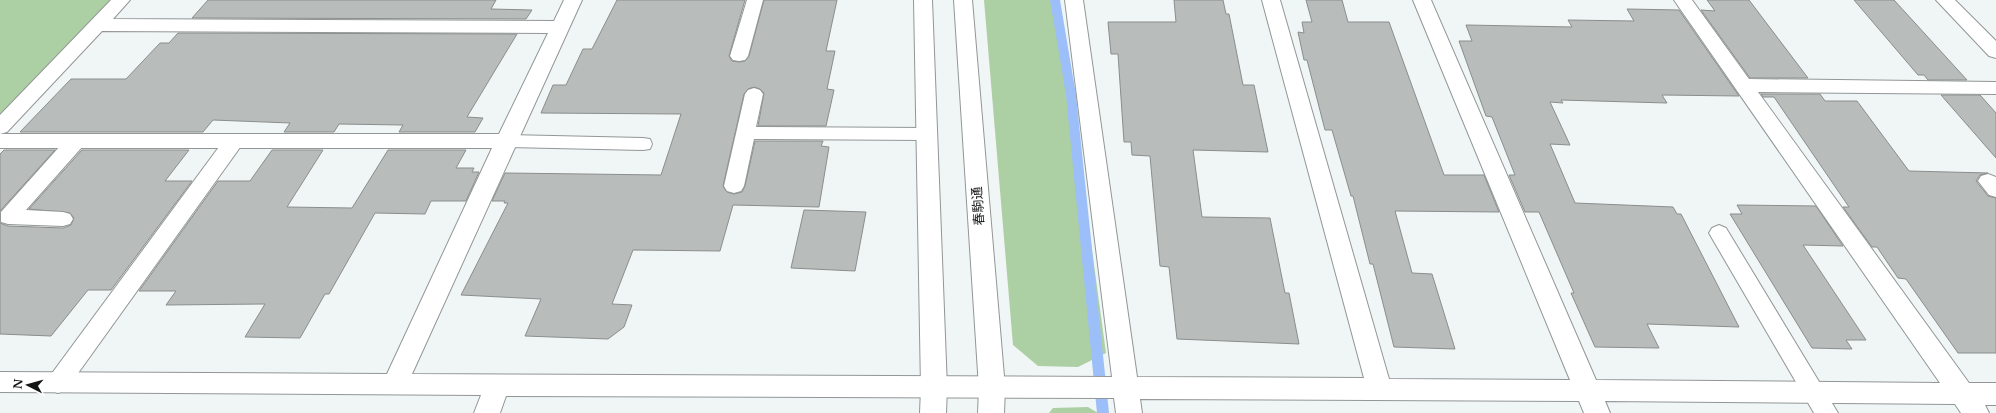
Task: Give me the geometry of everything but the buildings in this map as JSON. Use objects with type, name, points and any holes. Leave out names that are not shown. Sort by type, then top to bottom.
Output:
[{"type":"street","points":[[0,127],[121,0]]},
{"type":"street","points":[[394,385],[506,141],[573,0]]},
{"type":"street","points":[[922,0],[934,388],[933,413]]},
{"type":"street","name":"春駒通","points":[[963,0],[992,388],[991,413]]},
{"type":"street","points":[[1074,0],[1129,413]]},
{"type":"street","points":[[1271,0],[1379,388]]},
{"type":"street","points":[[1422,0],[1592,402]]},
{"type":"street","points":[[1682,0],[1969,403]]},
{"type":"street","points":[[1945,0],[1996,52]]},
{"type":"street","points":[[97,25],[560,27]]},
{"type":"street","points":[[1743,86],[1996,88]]},
{"type":"street","points":[[0,141],[506,141]]},
{"type":"street","points":[[0,382],[934,388],[1379,388],[1592,402],[1969,403],[1996,394]]},
{"type":"street","points":[[487,413],[497,386]]},
{"type":"lane","points":[[739,56],[755,0]]},
{"type":"lane","points":[[734,186],[754,94]]},
{"type":"lane","points":[[745,133],[926,134]]},
{"type":"lane","points":[[63,219],[8,217],[76,141]]},
{"type":"lane","points":[[58,383],[234,141]]},
{"type":"lane","points":[[506,141],[643,144]]},
{"type":"lane","points":[[1719,233],[1820,403]]},
{"type":"green space","points":[[0,0],[111,0],[0,116]]},
{"type":"green space","points":[[984,0],[1058,0],[1106,353],[1078,367],[1038,366],[1013,345]]},
{"type":"green space","points":[[1088,407],[1098,413],[1049,413],[1053,408]]},
{"type":"waterway","points":[[1055,0],[1071,95],[1103,413]]}]
